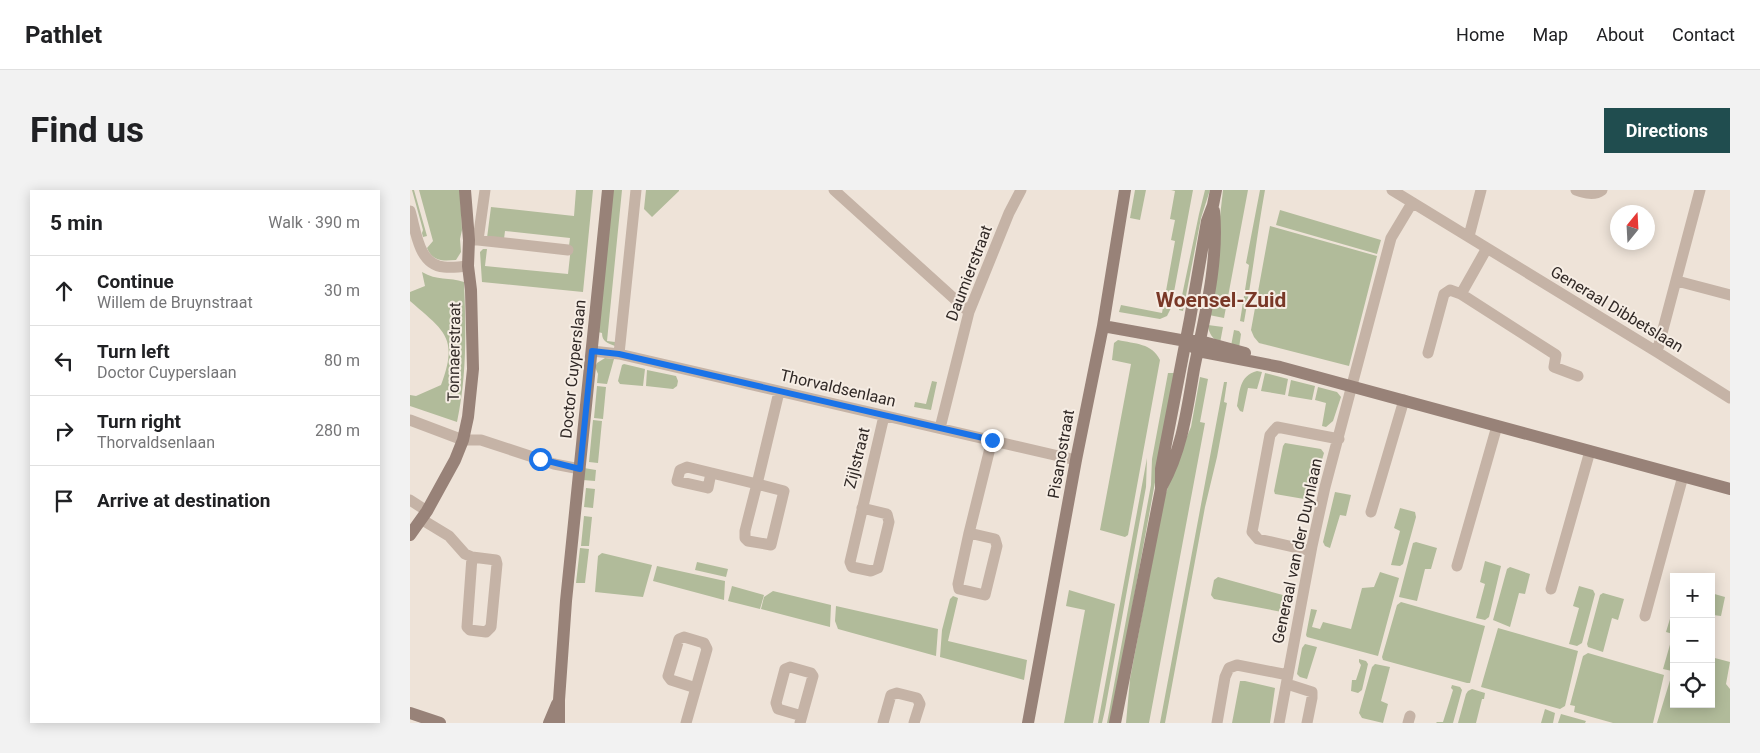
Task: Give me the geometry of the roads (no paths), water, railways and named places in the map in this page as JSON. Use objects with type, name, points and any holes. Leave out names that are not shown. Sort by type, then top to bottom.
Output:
[{"type":"street","name":"Tonnaerstraat","points":[[410,535],[456,460],[468,417],[473,369],[471,290],[468,266],[473,240],[465,190]]},
{"type":"street","points":[[485,190],[473,240],[568,250]]},
{"type":"street","name":"Doctor Cuyperslaan","points":[[559,723],[567,591],[608,190]]},
{"type":"street","points":[[619,354],[636,190]]},
{"type":"street","points":[[834,190],[969,312]]},
{"type":"street","name":"Daumierstraat","points":[[940,428],[969,312],[1009,213],[1021,190]]},
{"type":"street","name":"Pisanostraat","points":[[1028,723],[1076,460],[1103,326],[1125,190]]},
{"type":"street","points":[[1115,723],[1161,489],[1161,469],[1207,221],[1216,190]]},
{"type":"street","name":"Generaal Dibbetslaan","points":[[1392,190],[1730,398]]},
{"type":"street","points":[[1469,236],[1481,190]]},
{"type":"street","points":[[1576,190],[1589,194],[1597,194],[1602,190]]},
{"type":"street","points":[[1657,352],[1700,190]]},
{"type":"street","name":"Generaal van der Duynlaan","points":[[1279,723],[1325,487],[1391,238],[1412,203]]},
{"type":"street","points":[[1161,489],[1168,475],[1183,430],[1199,346],[1212,269],[1215,221],[1213,205]]},
{"type":"street","points":[[410,211],[422,254],[430,262],[443,267],[468,266]]},
{"type":"street","points":[[1461,294],[1487,248]]},
{"type":"street","points":[[1677,281],[1730,295]]},
{"type":"street","points":[[1428,353],[1444,294],[1450,290],[1461,294],[1556,355],[1554,367],[1578,376]]},
{"type":"street","points":[[1103,326],[1186,341],[1730,489]]},
{"type":"street","name":"Thorvaldsenlaan","points":[[592,351],[619,354],[1076,460]]},
{"type":"street","points":[[711,473],[757,484],[784,491],[771,546],[748,541],[745,538],[757,484],[779,392]]},
{"type":"street","points":[[1372,512],[1404,400]]},
{"type":"street","name":"Zijlstraat","points":[[862,508],[887,514],[889,522],[878,568],[871,571],[852,567],[850,562],[862,508],[884,416]]},
{"type":"street","points":[[410,420],[463,440],[481,440],[554,464],[580,469]]},
{"type":"street","points":[[1457,566],[1496,426]]},
{"type":"street","points":[[1311,551],[1258,539],[1252,532],[1270,435],[1278,427],[1339,439]]},
{"type":"street","points":[[969,533],[995,539],[997,546],[985,595],[959,589],[958,584],[969,533],[992,440]]},
{"type":"street","points":[[1551,590],[1590,451]]},
{"type":"street","points":[[1645,616],[1683,476]]},
{"type":"street","points":[[410,500],[424,515],[450,536],[465,554],[472,557],[496,560],[491,627],[486,632],[470,630],[467,627],[472,557]]},
{"type":"street","points":[[686,723],[696,688],[707,649],[704,643],[684,637],[678,639],[668,676],[671,680],[696,688]]},
{"type":"street","points":[[1217,723],[1225,676],[1229,668],[1237,665],[1287,679],[1312,692],[1306,723]]},
{"type":"street","points":[[883,723],[891,696],[896,693],[916,698],[920,704],[914,723]]},
{"type":"street","points":[[1121,698],[1121,723]]},
{"type":"street","name":"Doctor Cuyperslaan","points":[[549,723],[559,700]]},
{"type":"street","points":[[410,713],[440,723]]},
{"type":"district","name":"Woensel-Zuid","points":[[1221,300]]}]
